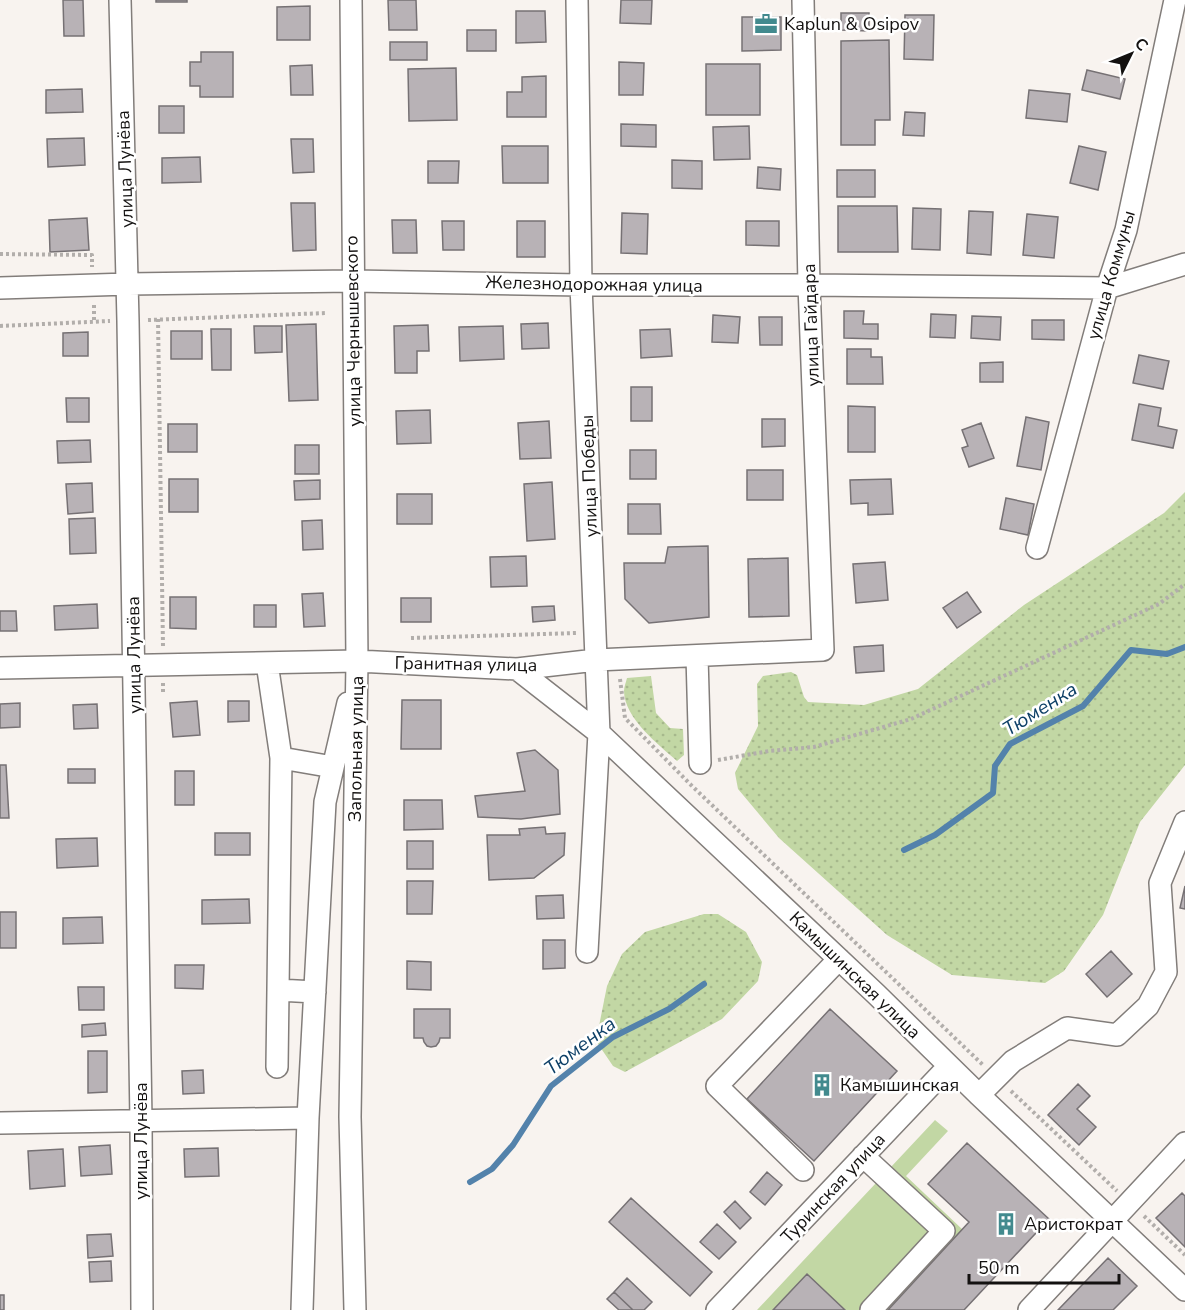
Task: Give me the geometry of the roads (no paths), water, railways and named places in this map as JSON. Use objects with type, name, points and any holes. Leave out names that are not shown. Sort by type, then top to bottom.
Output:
[{"type":"street","name":"улица Лунёва","points":[[120,0],[128,284],[142,1310]]},
{"type":"street","name":"улица Чернышевского","points":[[351,0],[357,661]]},
{"type":"street","name":"улица Победы","points":[[576,0],[582,285],[599,733],[587,952]]},
{"type":"street","name":"улица Гайдара","points":[[803,0],[809,285],[823,650]]},
{"type":"street","name":"улица Коммуны","points":[[1037,548],[1107,288],[1126,230],[1175,0]]},
{"type":"street","name":"Железнодорожная улица","points":[[0,288],[353,280],[582,285],[1107,288],[1185,264]]},
{"type":"street","name":"Гранитная улица","points":[[0,668],[357,661],[517,669],[596,660],[823,650]]},
{"type":"street","points":[[698,656],[700,763]]},
{"type":"street","name":"Запольная улица","points":[[302,1310],[325,802],[357,661]]},
{"type":"street","name":"Запольная улица","points":[[355,1310],[350,1117],[357,661]]},
{"type":"street","points":[[267,663],[281,758],[277,1067]]},
{"type":"street","name":"Камышинская улица","points":[[517,669],[599,733],[1185,1290]]},
{"type":"street","points":[[281,758],[333,767]]},
{"type":"street","points":[[979,1095],[1013,1061],[1067,1028],[1117,1035],[1148,1006],[1166,972],[1160,883],[1185,822]]},
{"type":"street","points":[[803,1170],[717,1086],[839,960]]},
{"type":"street","points":[[278,990],[315,992]]},
{"type":"street","name":"Туринская улица","points":[[717,1310],[948,1066]]},
{"type":"street","points":[[0,1123],[309,1118]]},
{"type":"street","points":[[1029,1310],[1185,1143]]},
{"type":"street","points":[[863,1156],[944,1231],[871,1310]]},
{"type":"waterway","name":"Тюменка","points":[[904,850],[935,835],[993,793],[995,766],[1010,744],[1083,706],[1131,650],[1167,654],[1185,647]]},
{"type":"waterway","name":"Тюменка","points":[[470,1182],[492,1169],[513,1145],[551,1086],[613,1037],[669,1009],[704,984]]},
{"type":"place","name":"Kaplun & Osipov","points":[[766,24]]},
{"type":"place","name":"Камышинская","points":[[822,1085]]},
{"type":"place","name":"Аристократ","points":[[1006,1224]]}]
